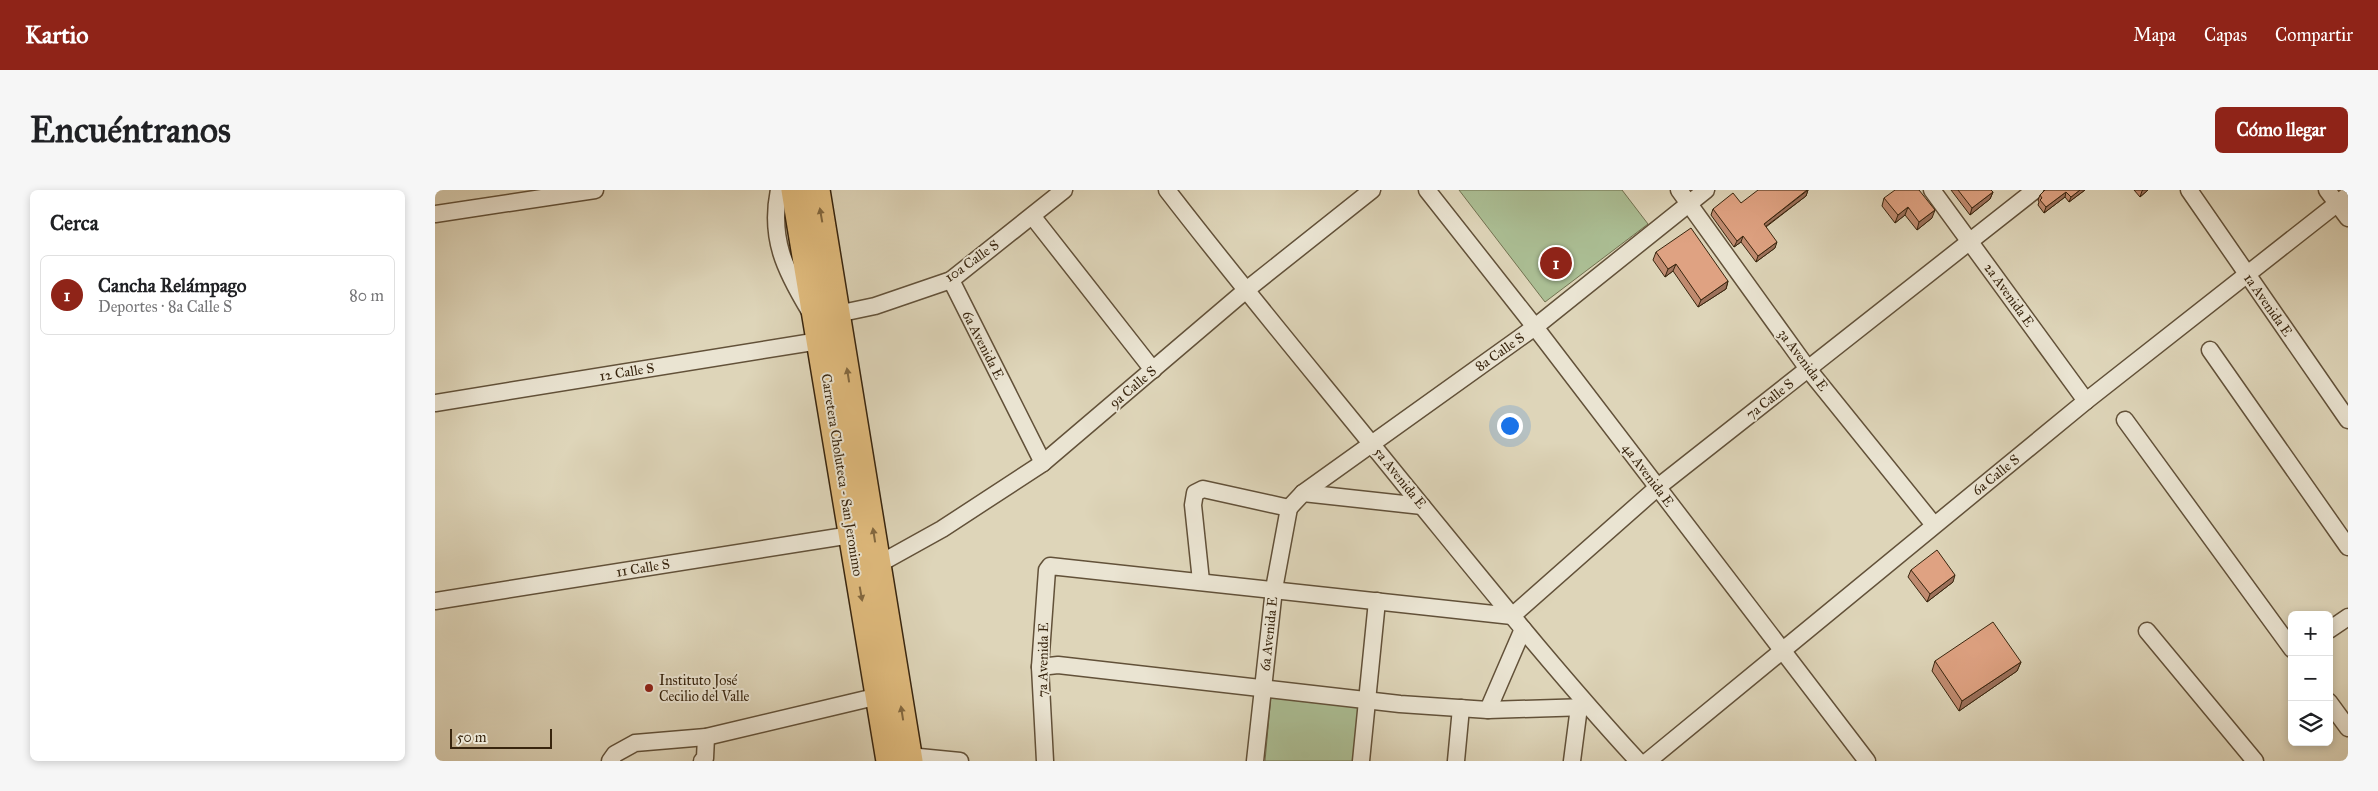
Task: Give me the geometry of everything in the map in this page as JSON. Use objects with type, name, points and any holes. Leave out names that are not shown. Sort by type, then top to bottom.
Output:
[{"type":"highway","name":"Carretera Choluteca - San Jeronimo","points":[[794,190],[879,564],[903,759]]},
{"type":"highway","name":"Carretera Choluteca - San Jeronimo","points":[[817,190],[824,325],[851,535],[879,696],[903,759]]},
{"type":"street","points":[[435,214],[595,190]]},
{"type":"street","points":[[779,190],[774,210],[778,245],[788,276],[824,325]]},
{"type":"street","name":"10a Calle S","points":[[824,325],[951,280],[1033,217],[1064,190]]},
{"type":"street","name":"5a Avenida E","points":[[1167,190],[1245,291],[1523,629],[1583,707],[1638,761]]},
{"type":"street","name":"9a Calle S","points":[[879,564],[942,529],[1043,463],[1245,291],[1372,190]]},
{"type":"street","name":"4a Avenida E","points":[[1427,190],[1535,327],[1867,761]]},
{"type":"street","name":"3a Avenida E","points":[[1679,190],[1808,369],[1934,526]]},
{"type":"street","name":"8a Calle S","points":[[1289,508],[1303,493],[1535,327],[1706,190]]},
{"type":"street","name":"2a Avenida E","points":[[1931,190],[2086,400]]},
{"type":"street","name":"7a Calle S","points":[[1512,616],[1658,487],[2035,190]]},
{"type":"street","name":"1a Avenida E","points":[[2189,190],[2348,420]]},
{"type":"street","points":[[2327,190],[2342,199],[2348,218]]},
{"type":"street","name":"6a Calle S","points":[[1648,761],[2086,400],[2342,199]]},
{"type":"street","points":[[1033,217],[1153,370]]},
{"type":"street","name":"6a Avenida E","points":[[951,280],[1043,463]]},
{"type":"street","name":"12 Calle S","points":[[435,403],[824,325]]},
{"type":"street","points":[[2211,350],[2348,547]]},
{"type":"street","points":[[2125,420],[2288,644]]},
{"type":"street","points":[[1289,508],[1203,489],[1195,493],[1193,504],[1201,581],[1512,616]]},
{"type":"street","points":[[1303,493],[1422,506]]},
{"type":"street","name":"6a Avenida E","points":[[1255,761],[1274,589],[1289,508]]},
{"type":"street","name":"11 Calle S","points":[[435,600],[851,535]]},
{"type":"street","name":"7a Avenida E","points":[[1045,761],[1040,667],[1047,570],[1056,566],[1201,581]]},
{"type":"street","points":[[1361,761],[1377,601]]},
{"type":"street","points":[[2333,627],[2348,618]]},
{"type":"street","points":[[1488,710],[1523,629]]},
{"type":"street","points":[[2147,631],[2255,761]]},
{"type":"street","points":[[1040,667],[1058,665],[1367,701],[1488,710],[1583,707],[1573,761]]},
{"type":"street","points":[[610,761],[615,754],[635,743],[705,738],[879,696]]},
{"type":"street","points":[[2333,707],[2348,728]]},
{"type":"street","points":[[1456,761],[1461,708]]},
{"type":"street","points":[[704,760],[705,738]]},
{"type":"street","points":[[903,759],[960,761]]},
{"type":"green space","points":[[1459,190],[1622,190],[1648,224],[1545,302]]},
{"type":"green space","points":[[1271,695],[1360,706],[1355,761],[1265,761]]},
{"type":"building","points":[[1758,190],[1807,190],[1764,224],[1777,242],[1758,256],[1743,236],[1737,241],[1713,209],[1733,193],[1741,203]]},
{"type":"building","points":[[1895,190],[1919,190],[1935,210],[1919,222],[1908,207],[1898,215],[1884,198]]},
{"type":"building","points":[[1958,190],[1991,190],[1993,192],[1972,208]]},
{"type":"building","points":[[2045,190],[2080,190],[2071,197],[2066,192],[2046,207],[2040,200],[2042,198],[2040,195]]},
{"type":"building","points":[[1691,228],[1728,281],[1701,300],[1676,264],[1668,269],[1656,252]]},
{"type":"building","points":[[1937,550],[1955,575],[1930,594],[1911,570]]},
{"type":"building","points":[[1993,622],[2021,662],[1962,701],[1935,661]]},
{"type":"place","name":"Cancha Relámpago","points":[[1556,263]]},
{"type":"place","name":"Instituto José Cecilio del Valle","points":[[649,688]]}]
